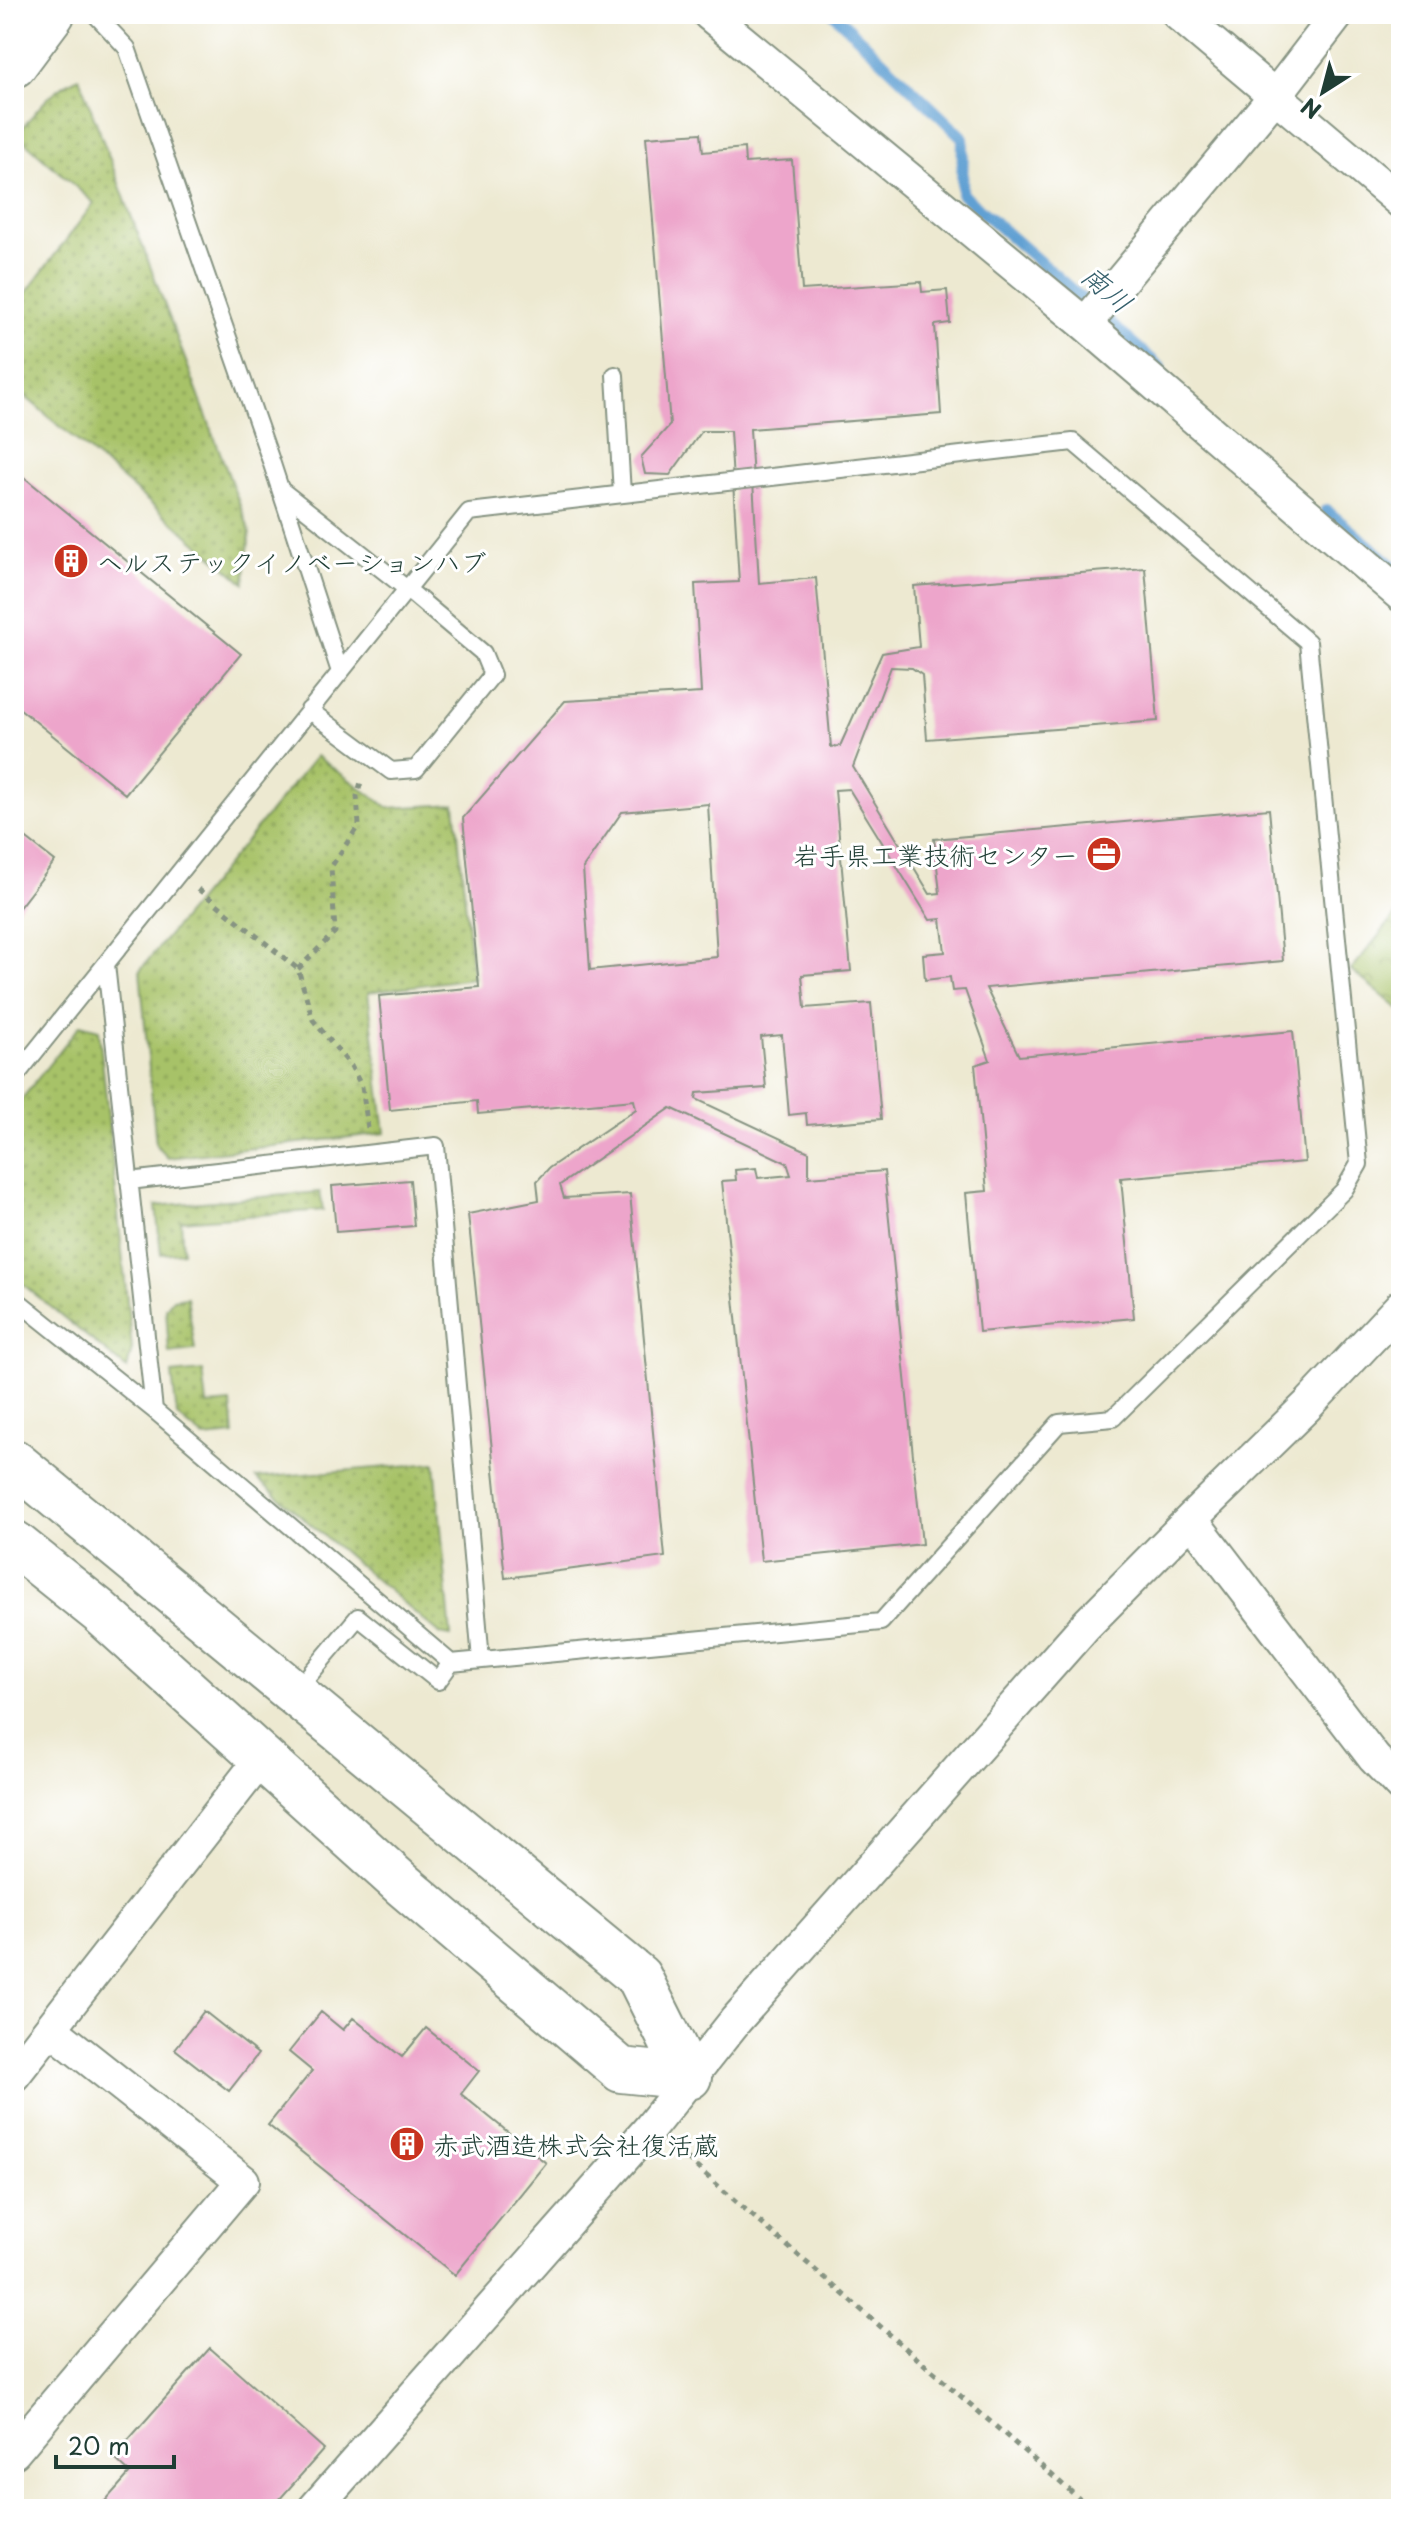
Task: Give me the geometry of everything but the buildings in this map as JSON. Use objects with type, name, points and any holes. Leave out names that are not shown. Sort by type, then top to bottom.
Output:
[{"type":"street","points":[[14,65],[52,14]]},
{"type":"street","points":[[709,14],[1085,324],[1401,595]]},
{"type":"street","points":[[1178,14],[1401,202]]},
{"type":"street","points":[[1085,324],[1275,96],[1338,14]]},
{"type":"street","points":[[314,2509],[650,2128],[736,2020],[1086,1625],[1308,1405],[1401,1306]]},
{"type":"street","points":[[14,1462],[639,1977],[689,2077]]},
{"type":"street","points":[[1191,1519],[1374,1758],[1401,1786]]},
{"type":"street","points":[[14,1543],[99,1611],[403,1885],[621,2070],[689,2077]]},
{"type":"street","points":[[14,2075],[261,1759]]},
{"type":"street","points":[[14,2452],[243,2181],[52,2030]]},
{"type":"lane","points":[[95,14],[127,48],[340,672]]},
{"type":"lane","points":[[615,375],[622,494]]},
{"type":"lane","points":[[14,1078],[469,512],[1073,442],[1308,642],[1359,1164],[1344,1190],[1113,1418],[1059,1423],[881,1622],[451,1663],[154,1410],[14,1298]]},
{"type":"lane","points":[[280,489],[483,653],[492,675],[416,769],[391,771],[309,710]]},
{"type":"lane","points":[[106,964],[154,1410]]},
{"type":"lane","points":[[129,1181],[436,1146],[481,1660]]},
{"type":"lane","points":[[294,1693],[358,1617],[438,1681],[451,1663]]},
{"type":"path","points":[[298,969],[335,932],[331,867],[359,825],[357,796],[367,752]]},
{"type":"path","points":[[178,873],[298,969],[313,1020],[351,1066],[362,1087],[373,1153]]},
{"type":"path","points":[[650,2128],[1091,2509]]},
{"type":"green space","points":[[79,77],[250,532],[244,583],[14,387],[14,309],[94,203],[17,135],[52,95]]},
{"type":"green space","points":[[316,756],[389,808],[455,804],[473,978],[368,992],[385,1133],[168,1158],[156,1145],[140,970]]},
{"type":"green space","points":[[1401,908],[1401,1011],[1351,970]]},
{"type":"green space","points":[[80,1025],[99,1030],[132,1349],[127,1369],[14,1277],[14,1109]]},
{"type":"green space","points":[[320,1192],[323,1210],[181,1221],[183,1252],[161,1254],[156,1206]]},
{"type":"green space","points":[[187,1297],[195,1350],[169,1353],[166,1308],[173,1299]]},
{"type":"green space","points":[[203,1371],[207,1405],[231,1403],[234,1435],[204,1438],[177,1416],[172,1374]]},
{"type":"green space","points":[[435,1463],[451,1636],[440,1634],[256,1478]]},
{"type":"waterway","name":"南川","points":[[834,14],[963,138],[962,194],[1161,368]]},
{"type":"waterway","name":"南川","points":[[1326,510],[1401,572]]},
{"type":"place","name":"ヘルステックイノベーションハブ","points":[[71,561]]},
{"type":"place","name":"岩手県工業技術センター","points":[[1104,854]]},
{"type":"place","name":"赤武酒造株式会社復活蔵","points":[[407,2144]]}]
